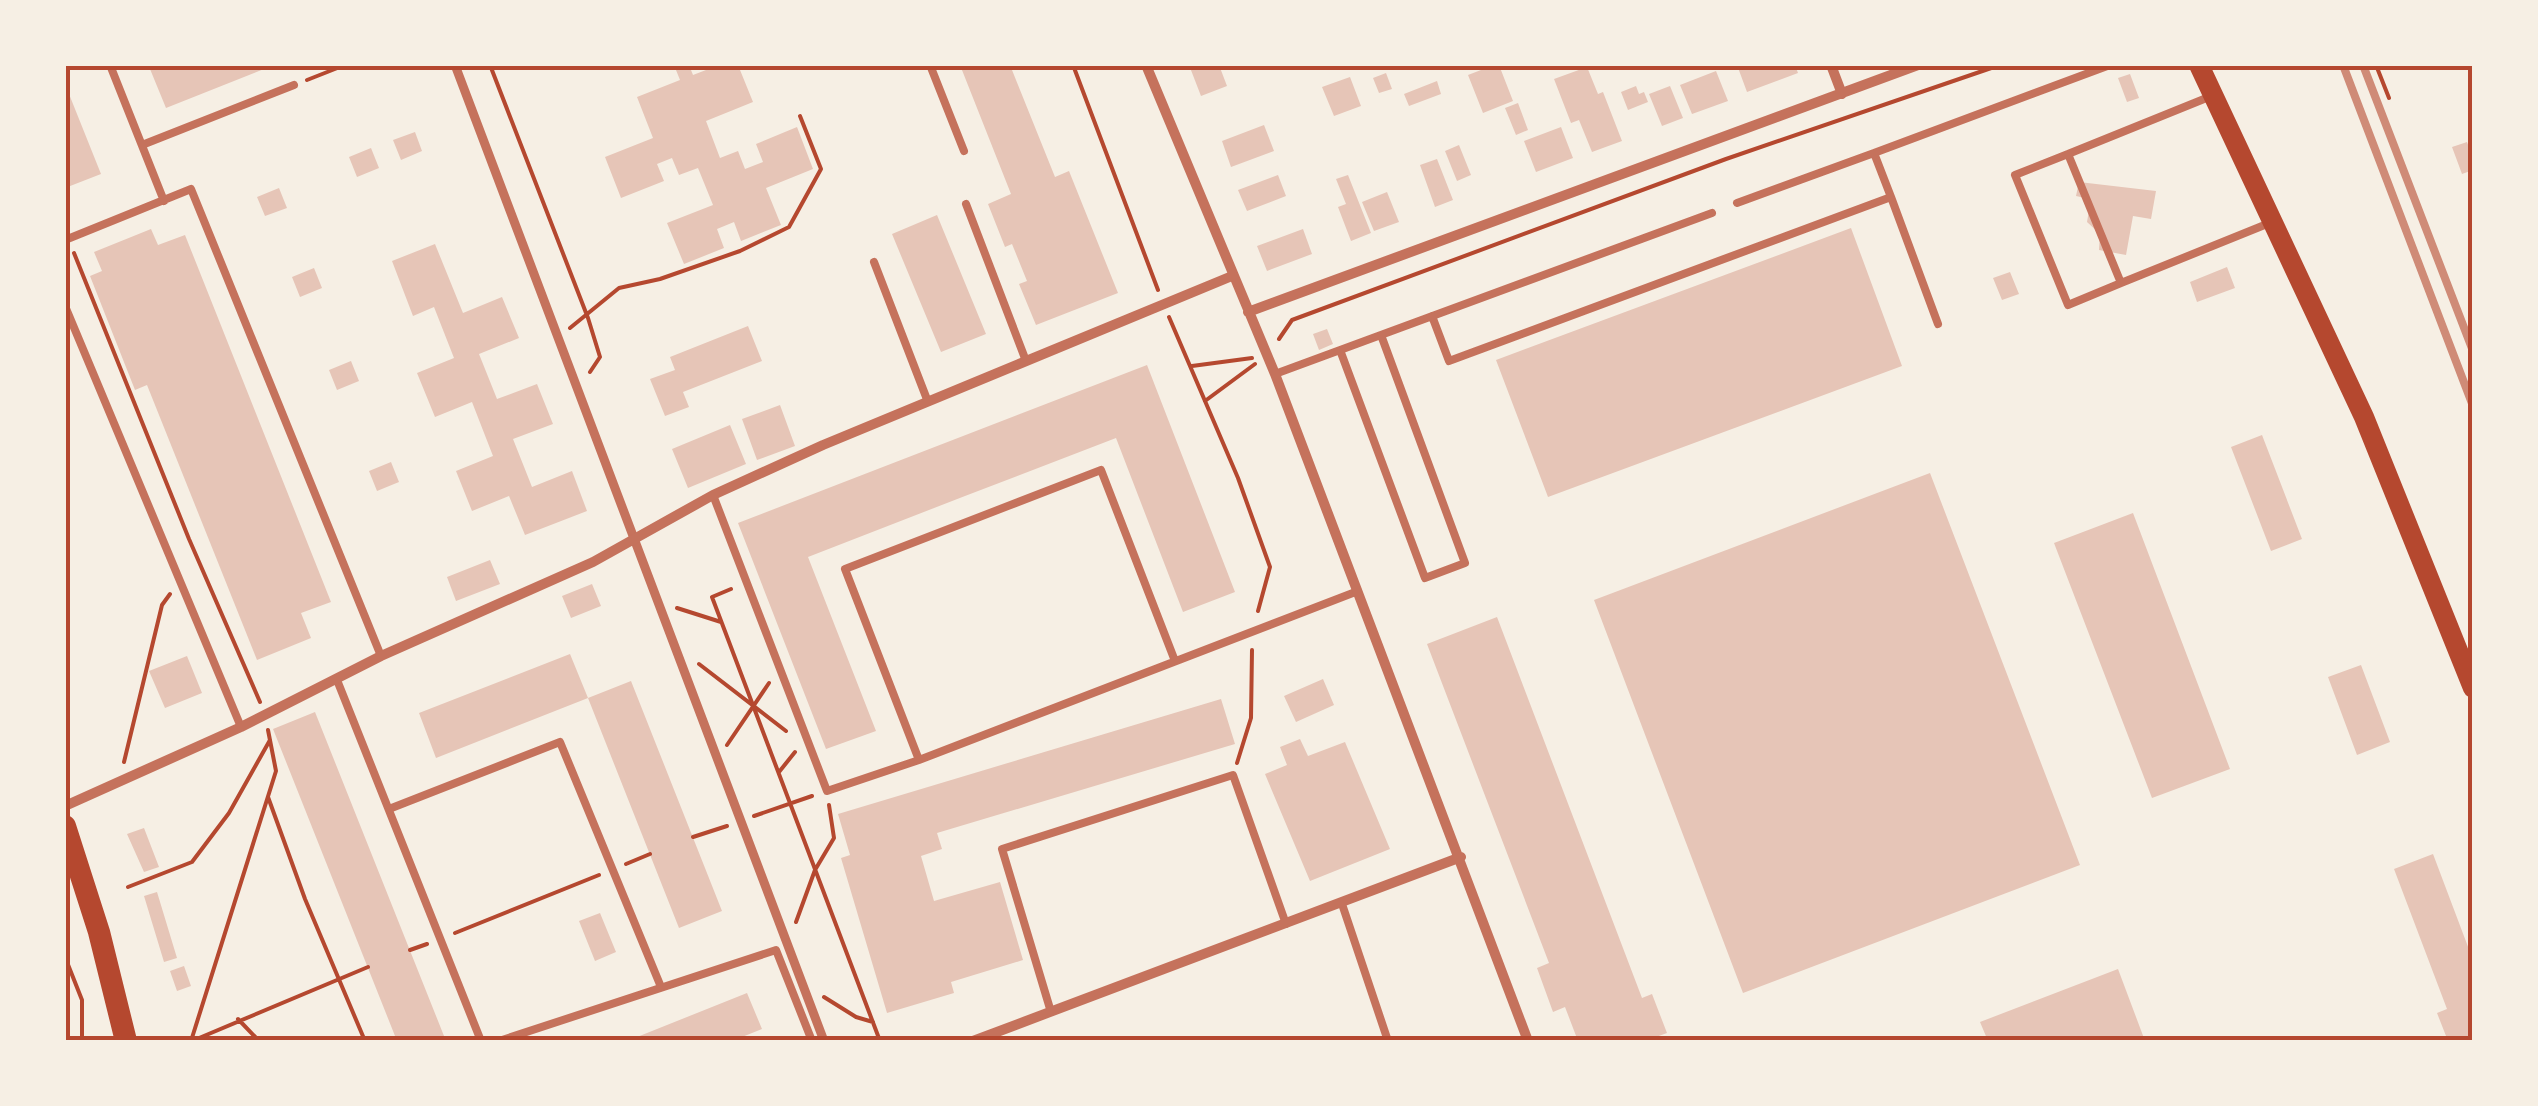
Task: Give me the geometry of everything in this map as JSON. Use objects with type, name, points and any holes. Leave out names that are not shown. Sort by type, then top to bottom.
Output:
[{"type":"main road","points":[[2199,65],[2364,417],[2473,688]]},
{"type":"main road","points":[[65,826],[126,1041]]},
{"type":"street","points":[[455,65],[824,1041]]},
{"type":"street","points":[[1146,65],[1276,374],[1528,1041]]},
{"type":"street","points":[[1831,65],[1842,94]]},
{"type":"street","points":[[1248,312],[1918,65]]},
{"type":"street","points":[[65,806],[634,541],[713,495],[1232,276]]},
{"type":"street","points":[[974,1041],[1461,857]]},
{"type":"lane","points":[[110,65],[164,200]]},
{"type":"lane","points":[[930,65],[964,151]]},
{"type":"lane","points":[[1737,204],[2110,65]]},
{"type":"lane","points":[[142,145],[294,85]]},
{"type":"lane","points":[[2213,95],[2015,175],[2068,305],[2272,222]]},
{"type":"lane","points":[[1874,153],[1938,324]]},
{"type":"lane","points":[[2068,154],[2121,284]]},
{"type":"lane","points":[[67,239],[192,188],[381,656]]},
{"type":"lane","points":[[1432,316],[1449,360],[1891,197]]},
{"type":"lane","points":[[966,204],[1026,361]]},
{"type":"lane","points":[[1276,374],[1712,213]]},
{"type":"lane","points":[[874,262],[928,402]]},
{"type":"lane","points":[[65,306],[241,727]]},
{"type":"lane","points":[[1340,350],[1426,578],[1465,563],[1380,335]]},
{"type":"lane","points":[[919,760],[845,569],[1064,484],[1101,470],[1175,661]]},
{"type":"lane","points":[[713,495],[827,792],[1358,591]]},
{"type":"lane","points":[[338,680],[481,1041]]},
{"type":"lane","points":[[389,809],[560,742],[661,987]]},
{"type":"lane","points":[[1051,1012],[1002,849],[1233,776],[1286,925]]},
{"type":"lane","points":[[1342,904],[1388,1041]]},
{"type":"lane","points":[[499,1041],[776,950],[812,1041]]},
{"type":"path","points":[[294,85],[345,65]]},
{"type":"path","points":[[490,65],[600,357],[579,387]]},
{"type":"path","points":[[1074,65],[1164,304],[1270,567],[1252,632],[1251,718],[1233,776]]},
{"type":"path","points":[[1205,401],[1266,356],[1292,320],[1726,159],[2000,65]]},
{"type":"path","points":[[2376,65],[2390,98]]},
{"type":"path","points":[[560,338],[585,312],[619,288],[660,279],[740,251],[789,226],[821,168],[800,116]]},
{"type":"path","points":[[67,239],[189,539],[266,715],[276,771],[191,1041]]},
{"type":"path","points":[[1190,366],[1266,356]]},
{"type":"path","points":[[119,782],[162,605],[180,581]]},
{"type":"path","points":[[747,583],[712,597],[880,1041]]},
{"type":"path","points":[[653,591],[675,607],[722,622]]},
{"type":"path","points":[[675,646],[754,709],[806,739],[779,772]]},
{"type":"path","points":[[718,762],[779,668]]},
{"type":"path","points":[[128,888],[192,862],[229,813],[270,740]]},
{"type":"path","points":[[693,837],[827,792],[834,838],[816,870],[788,944]]},
{"type":"path","points":[[268,797],[305,899],[365,1041]]},
{"type":"path","points":[[410,950],[650,854]]},
{"type":"path","points":[[65,957],[82,1000],[82,1041]]},
{"type":"path","points":[[191,1041],[368,967]]},
{"type":"path","points":[[803,984],[856,1017],[873,1022]]},
{"type":"path","points":[[238,1019],[259,1041]]},
{"type":"building","points":[[162,65],[274,65],[166,108],[150,69]]},
{"type":"building","points":[[674,65],[689,65],[693,75],[719,65],[738,65],[753,102],[706,121],[720,158],[738,151],[745,169],[763,162],[756,144],[797,127],[813,169],[766,188],[781,225],[741,241],[734,222],[717,229],[724,248],[684,264],[667,223],[713,205],[698,168],[679,175],[672,158],[657,164],[664,181],[621,198],[605,157],[653,138],[637,97],[680,80]]},
{"type":"building","points":[[960,65],[1010,65],[1055,177],[1069,171],[1118,293],[1036,325],[1019,284],[1027,281],[1012,244],[1005,247],[988,204],[1011,194]]},
{"type":"building","points":[[1189,65],[1219,65],[1227,86],[1201,96]]},
{"type":"building","points":[[1499,65],[1513,101],[1483,113],[1468,75]]},
{"type":"building","points":[[1737,65],[1795,65],[1798,73],[1747,92]]},
{"type":"building","points":[[1587,67],[1598,94],[1603,92],[1622,141],[1592,152],[1579,120],[1571,123],[1554,79]]},
{"type":"building","points":[[1716,71],[1728,101],[1692,114],[1680,85]]},
{"type":"building","points":[[1386,73],[1392,89],[1379,93],[1373,78]]},
{"type":"building","points":[[2130,74],[2139,98],[2127,102],[2118,78]]},
{"type":"building","points":[[1350,77],[1361,106],[1334,116],[1322,87]]},
{"type":"building","points":[[1437,81],[1441,94],[1409,106],[1404,94]]},
{"type":"building","points":[[65,84],[101,174],[65,188]]},
{"type":"building","points":[[1636,86],[1648,102],[1628,110],[1621,92]]},
{"type":"building","points":[[1670,86],[1683,118],[1662,126],[1649,94]]},
{"type":"building","points":[[1518,103],[1528,130],[1516,135],[1505,108]]},
{"type":"building","points":[[1264,125],[1274,151],[1231,167],[1222,141]]},
{"type":"building","points":[[1561,127],[1573,158],[1536,172],[1524,141]]},
{"type":"building","points":[[415,132],[422,151],[401,160],[393,140]]},
{"type":"building","points":[[2467,142],[2473,170],[2462,174],[2452,147]]},
{"type":"building","points":[[1459,145],[1471,175],[1457,181],[1445,151]]},
{"type":"building","points":[[371,148],[379,168],[357,177],[349,157]]},
{"type":"building","points":[[1437,159],[1453,200],[1435,207],[1420,165]]},
{"type":"building","points":[[1278,175],[1286,196],[1247,211],[1238,190]]},
{"type":"building","points":[[1348,175],[1371,233],[1351,241],[1338,207],[1346,204],[1336,179]]},
{"type":"building","points":[[2079,182],[2156,191],[2151,219],[2133,216],[2126,255],[2099,250],[2100,234],[2087,222],[2085,198],[2076,196]]},
{"type":"building","points":[[279,188],[287,208],[265,216],[257,197]]},
{"type":"building","points":[[1387,192],[1399,222],[1374,231],[1362,202]]},
{"type":"building","points":[[937,215],[986,334],[941,352],[892,234]]},
{"type":"building","points":[[1851,228],[1902,366],[1548,497],[1496,360]]},
{"type":"building","points":[[151,229],[158,245],[185,235],[331,602],[301,613],[311,638],[257,660],[147,385],[135,390],[90,276],[102,271],[94,252]]},
{"type":"building","points":[[1303,229],[1312,254],[1267,271],[1257,246]]},
{"type":"building","points":[[435,244],[463,313],[502,297],[519,338],[479,354],[497,399],[537,384],[553,424],[513,439],[532,487],[572,471],[587,511],[525,535],[509,496],[472,511],[456,471],[493,456],[472,402],[435,417],[417,373],[454,358],[434,307],[413,316],[392,261]]},
{"type":"building","points":[[2227,267],[2235,288],[2197,302],[2190,282]]},
{"type":"building","points":[[314,268],[322,288],[300,297],[292,277]]},
{"type":"building","points":[[2010,272],[2019,294],[2002,300],[1993,278]]},
{"type":"building","points":[[748,326],[762,361],[683,392],[689,407],[665,416],[650,379],[675,370],[670,357]]},
{"type":"building","points":[[1327,329],[1333,344],[1319,350],[1313,334]]},
{"type":"building","points":[[351,361],[359,381],[337,390],[329,370]]},
{"type":"building","points":[[1147,365],[1235,592],[1183,612],[1116,438],[808,557],[876,731],[826,749],[738,523]]},
{"type":"building","points":[[780,405],[795,446],[757,460],[742,419]]},
{"type":"building","points":[[730,425],[746,464],[688,488],[672,449]]},
{"type":"building","points":[[2262,435],[2302,539],[2271,551],[2231,447]]},
{"type":"building","points":[[391,462],[399,482],[377,491],[369,471]]},
{"type":"building","points":[[1930,473],[2080,865],[1743,993],[1594,600]]},
{"type":"building","points":[[2133,513],[2230,769],[2152,798],[2054,543]]},
{"type":"building","points":[[490,560],[500,584],[456,601],[447,577]]},
{"type":"building","points":[[592,584],[601,606],[571,618],[562,596]]},
{"type":"building","points":[[1497,617],[1642,998],[1652,994],[1667,1033],[1645,1041],[1578,1041],[1565,1007],[1553,1012],[1537,968],[1549,963],[1427,644]]},
{"type":"building","points":[[570,654],[588,698],[436,758],[419,713]]},
{"type":"building","points":[[187,656],[202,693],[165,708],[149,671]]},
{"type":"building","points":[[2361,665],[2390,742],[2357,755],[2328,677]]},
{"type":"building","points":[[1323,679],[1334,705],[1296,722],[1284,696]]},
{"type":"building","points":[[631,681],[722,911],[679,928],[588,698]]},
{"type":"building","points":[[1221,699],[1235,744],[937,833],[942,849],[921,856],[934,901],[1000,882],[1023,960],[951,982],[954,993],[887,1013],[841,858],[850,855],[838,814]]},
{"type":"building","points":[[315,712],[446,1041],[397,1041],[273,729]]},
{"type":"building","points":[[1300,739],[1308,756],[1345,742],[1390,849],[1310,881],[1265,774],[1287,765],[1280,747]]},
{"type":"building","points":[[144,828],[159,867],[144,872],[127,834]]},
{"type":"building","points":[[2433,854],[2473,960],[2473,1041],[2448,1041],[2437,1013],[2447,1009],[2394,869]]},
{"type":"building","points":[[157,892],[177,958],[164,962],[144,896]]},
{"type":"building","points":[[600,913],[616,952],[595,961],[579,921]]},
{"type":"building","points":[[184,966],[191,986],[177,991],[170,971]]},
{"type":"building","points":[[2118,969],[2145,1041],[1988,1041],[1980,1022]]},
{"type":"building","points":[[747,993],[762,1029],[732,1041],[627,1041]]},
{"type":"railway","points":[[2343,65],[2473,406]]},
{"type":"railway","points":[[2363,65],[2473,351]]}]
